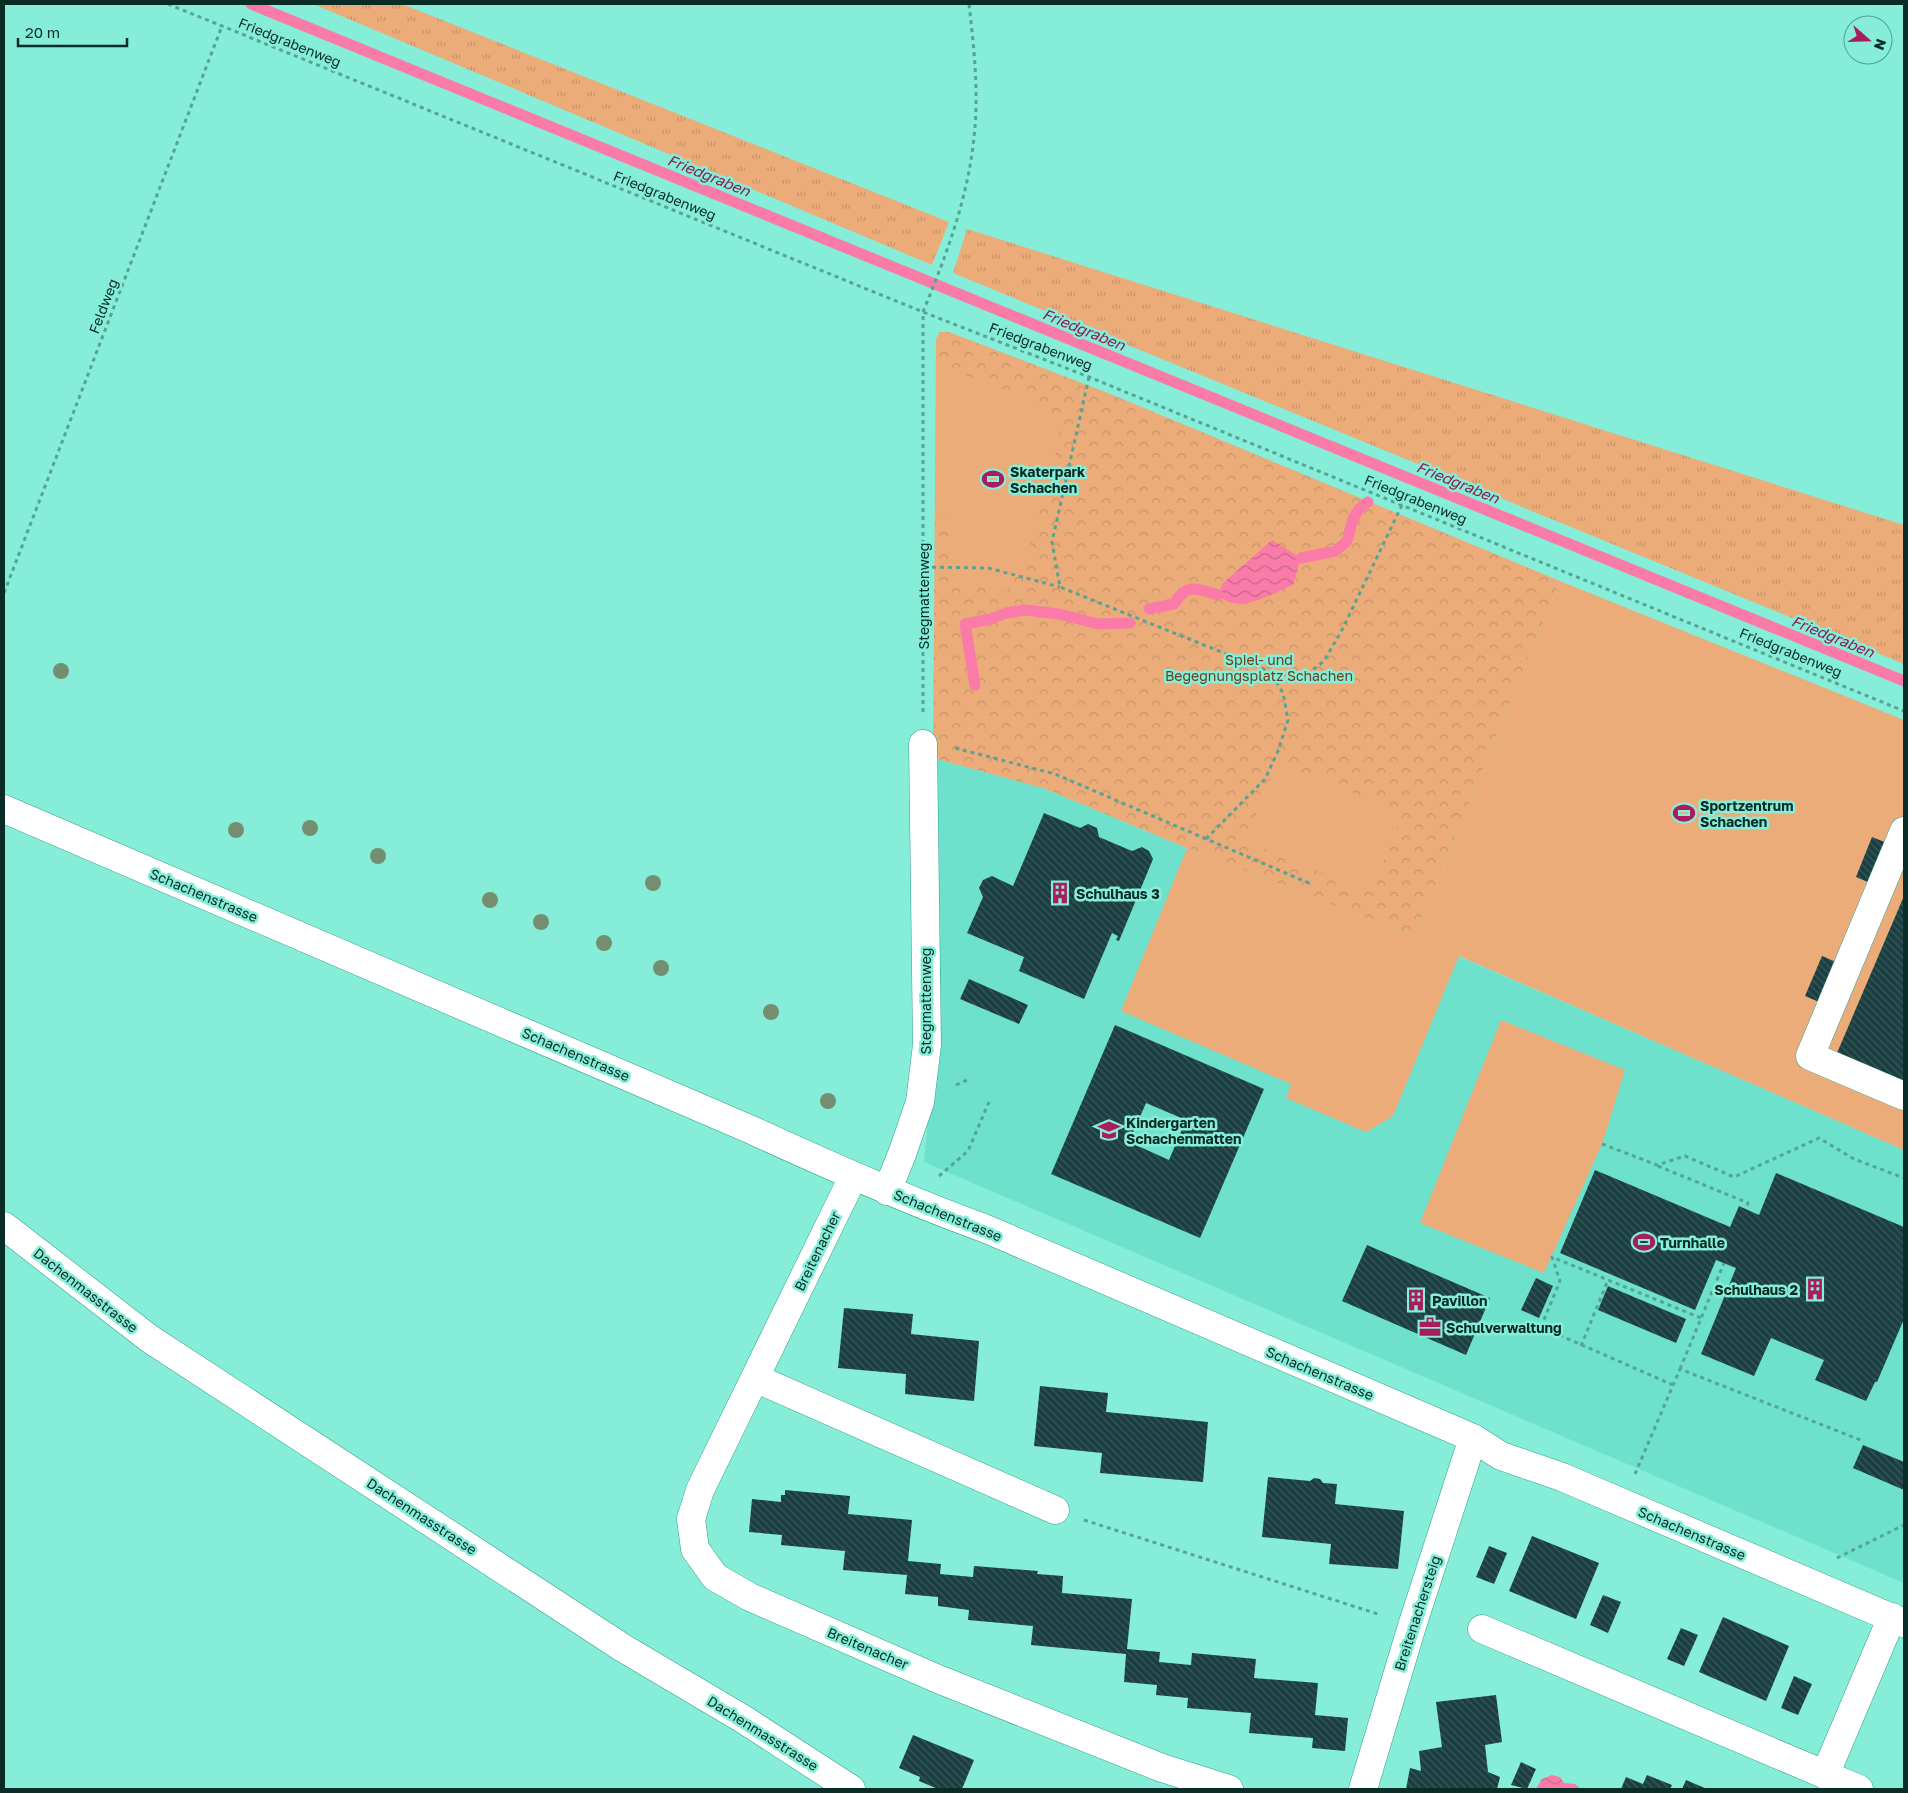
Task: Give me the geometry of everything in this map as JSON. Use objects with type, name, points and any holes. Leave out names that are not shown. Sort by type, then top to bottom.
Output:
[{"type":"street","name":"Stegmattenweg","points":[[887,1190],[920,1102],[927,1045],[923,744]]},
{"type":"street","name":"Schachenstrasse","points":[[4,809],[754,1131],[854,1176],[984,1228],[1474,1438],[1501,1456],[1562,1478],[1898,1620],[1825,1775]]},
{"type":"street","points":[[1904,831],[1810,1056],[1904,1096]]},
{"type":"street","name":"Breitenacher","points":[[854,1176],[700,1490],[691,1519],[695,1549],[715,1577],[750,1597],[938,1679],[1162,1768],[1229,1789]]},
{"type":"street","name":"Dachenmasstrasse","points":[[4,1226],[150,1339],[623,1648],[743,1719],[851,1789]]},
{"type":"street","points":[[755,1378],[1055,1510]]},
{"type":"street","name":"Breitenachersteig","points":[[1363,1789],[1412,1626],[1474,1438]]},
{"type":"street","points":[[1482,1629],[1859,1789]]},
{"type":"path","name":"Friedgrabenweg","points":[[168,4],[923,312],[1089,377],[1904,711]]},
{"type":"path","name":"Stegmattenweg","points":[[923,744],[923,312],[963,203],[974,137],[975,67],[969,4]]},
{"type":"path","name":"Feldweg","points":[[4,593],[222,26]]},
{"type":"path","points":[[1060,587],[1052,542],[1089,377]]},
{"type":"path","points":[[924,567],[988,568],[1060,587],[1271,672],[1302,678],[1324,661],[1343,628],[1402,505]]},
{"type":"path","points":[[1206,839],[1264,779],[1278,751],[1288,720],[1283,693],[1271,672]]},
{"type":"path","points":[[923,744],[963,749],[1055,774],[1311,884]]},
{"type":"path","points":[[937,1181],[940,1176],[968,1151],[988,1102]]},
{"type":"path","points":[[1657,1166],[1685,1156],[1734,1177],[1819,1138],[1854,1159],[1904,1178]]},
{"type":"path","points":[[1602,1144],[1748,1203],[1746,1210]]},
{"type":"path","points":[[1673,1385],[1541,1327],[1560,1281],[1552,1256],[1701,1318]]},
{"type":"path","points":[[1634,1477],[1724,1263]]},
{"type":"path","points":[[1581,1346],[1608,1280]]},
{"type":"path","points":[[1680,1369],[1863,1442]]},
{"type":"path","points":[[1055,1510],[1412,1626]]},
{"type":"path","points":[[1831,1561],[1904,1525]]},
{"type":"shaded area","points":[[933,758],[1043,788],[1187,848],[1414,937],[1904,1150],[1904,1583],[924,1162],[931,1086]]},
{"type":"green space","points":[[313,4],[402,4],[949,222],[932,265]]},
{"type":"green space","points":[[967,229],[1904,525],[1904,664],[953,273]]},
{"type":"green space","name":"Spiel- und Begegnungsplatz Schachen","points":[[940,332],[949,332],[1108,393],[1560,581],[1414,937],[1187,848],[1043,788],[933,758],[936,339]]},
{"type":"green space","name":"Skaterpark Schachen","points":[[939,365],[1042,404],[1050,413],[1057,428],[1058,445],[1022,572],[1011,579],[1007,592],[968,584],[951,575],[951,513],[938,513]]},
{"type":"green space","name":"Sportzentrum Schachen","points":[[1560,581],[1904,720],[1904,1150],[1459,956],[1393,1116],[1366,1132],[1286,1098],[1291,1084],[1121,1011],[1187,848],[1414,937]]},
{"type":"green space","points":[[1278,762],[1403,814],[1370,892],[1245,841]]},
{"type":"green space","points":[[1501,1020],[1625,1070],[1602,1144],[1544,1273],[1420,1223]]},
{"type":"water","points":[[1272,540],[1301,558],[1293,585],[1265,598],[1245,603],[1235,604],[1226,601],[1218,595],[1223,583]]},
{"type":"water","points":[[1552,1775],[1560,1777],[1564,1783],[1575,1784],[1581,1789],[1536,1789],[1542,1779]]},
{"type":"building","name":"Schulhaus 3","points":[[1044,813],[1080,828],[1088,824],[1097,828],[1099,837],[1132,851],[1142,847],[1149,851],[1153,859],[1119,941],[1116,940],[1118,936],[1112,933],[1084,999],[1019,971],[1024,957],[967,933],[983,897],[979,888],[983,880],[992,876],[1013,886]]},
{"type":"building","points":[[1872,837],[1887,843],[1870,883],[1856,877]]},
{"type":"building","points":[[1904,896],[1904,1082],[1837,1053]]},
{"type":"building","points":[[1822,956],[1836,962],[1819,1002],[1805,996]]},
{"type":"building","points":[[969,979],[1028,1005],[1019,1024],[960,999]]},
{"type":"building","points":[[1115,1025],[1264,1089],[1200,1238],[1051,1174]],"holes":[[[1146,1103],[1186,1120],[1169,1160],[1129,1142]]]},
{"type":"building","name":"Schulhaus 2","points":[[1595,1170],[1730,1227],[1739,1206],[1759,1215],[1776,1173],[1904,1227],[1904,1319],[1877,1382],[1875,1382],[1866,1401],[1815,1380],[1824,1360],[1771,1338],[1754,1376],[1701,1354],[1736,1268],[1716,1260],[1695,1310],[1560,1253]]},
{"type":"building","name":"Pavillon","points":[[1367,1245],[1490,1298],[1466,1355],[1342,1301]]},
{"type":"building","points":[[1536,1278],[1553,1286],[1539,1318],[1521,1310]]},
{"type":"building","points":[[1608,1286],[1686,1319],[1676,1343],[1598,1310]]},
{"type":"building","points":[[844,1308],[913,1314],[911,1334],[979,1341],[974,1401],[905,1394],[906,1374],[838,1368]]},
{"type":"building","points":[[1040,1386],[1108,1393],[1106,1412],[1208,1422],[1203,1482],[1100,1473],[1102,1453],[1034,1446]]},
{"type":"building","points":[[1863,1445],[1904,1462],[1904,1490],[1853,1468]]},
{"type":"building","points":[[1268,1477],[1310,1481],[1314,1478],[1320,1479],[1323,1483],[1337,1484],[1335,1504],[1404,1511],[1398,1569],[1329,1564],[1331,1544],[1262,1537]]},
{"type":"building","points":[[785,1490],[850,1496],[848,1514],[912,1520],[908,1561],[941,1564],[940,1574],[973,1577],[974,1566],[1038,1571],[1037,1574],[1063,1576],[1062,1593],[1132,1599],[1127,1649],[1160,1652],[1159,1662],[1191,1665],[1192,1653],[1256,1659],[1254,1678],[1318,1683],[1315,1715],[1348,1718],[1345,1751],[1312,1748],[1313,1738],[1249,1733],[1251,1713],[1187,1708],[1188,1698],[1156,1695],[1157,1685],[1124,1682],[1126,1654],[1031,1645],[1033,1626],[968,1620],[969,1610],[938,1606],[938,1597],[905,1594],[907,1575],[843,1570],[845,1551],[781,1545],[782,1535],[749,1532],[752,1499],[781,1502],[781,1495],[785,1495]]},
{"type":"building","points":[[1532,1536],[1599,1563],[1576,1619],[1509,1591]]},
{"type":"building","points":[[1489,1546],[1507,1553],[1494,1584],[1476,1577]]},
{"type":"building","points":[[1603,1595],[1621,1602],[1608,1633],[1590,1625]]},
{"type":"building","points":[[1723,1617],[1789,1646],[1766,1701],[1699,1672]]},
{"type":"building","points":[[1681,1628],[1698,1635],[1684,1666],[1667,1659]]},
{"type":"building","points":[[1794,1676],[1812,1684],[1798,1715],[1781,1708]]},
{"type":"building","points":[[1496,1695],[1502,1742],[1485,1745],[1488,1772],[1500,1777],[1497,1789],[1406,1789],[1410,1768],[1421,1771],[1419,1751],[1442,1747],[1436,1702]]},
{"type":"building","points":[[913,1735],[974,1760],[962,1789],[938,1789],[919,1781],[920,1777],[899,1768]]},
{"type":"building","points":[[1521,1762],[1536,1769],[1527,1789],[1511,1785]]},
{"type":"building","points":[[1647,1775],[1672,1785],[1670,1789],[1621,1789],[1626,1777],[1643,1784]]},
{"type":"building","points":[[1686,1780],[1707,1789],[1682,1789]]},
{"type":"waterway","name":"Friedgraben","points":[[251,4],[1904,681]]},
{"type":"waterway","points":[[1301,558],[1336,551],[1347,541],[1353,519],[1359,509],[1368,502]]},
{"type":"waterway","points":[[1149,609],[1174,604],[1183,592],[1188,590],[1198,589],[1218,595]]},
{"type":"waterway","points":[[975,685],[965,624],[1025,610],[1059,614],[1098,624],[1130,623]]},
{"type":"place","name":"Skaterpark Schachen","points":[[993,479]]},
{"type":"place","name":"Sportzentrum Schachen","points":[[1684,813]]},
{"type":"place","name":"Schulhaus 3","points":[[1060,893]]},
{"type":"place","name":"Kindergarten Schachenmatten","points":[[1109,1130]]},
{"type":"place","name":"Turnhalle","points":[[1644,1242]]},
{"type":"place","name":"Schulhaus 2","points":[[1815,1289]]},
{"type":"place","name":"Pavillon","points":[[1416,1300]]},
{"type":"place","name":"Schulverwaltung","points":[[1430,1327]]}]
